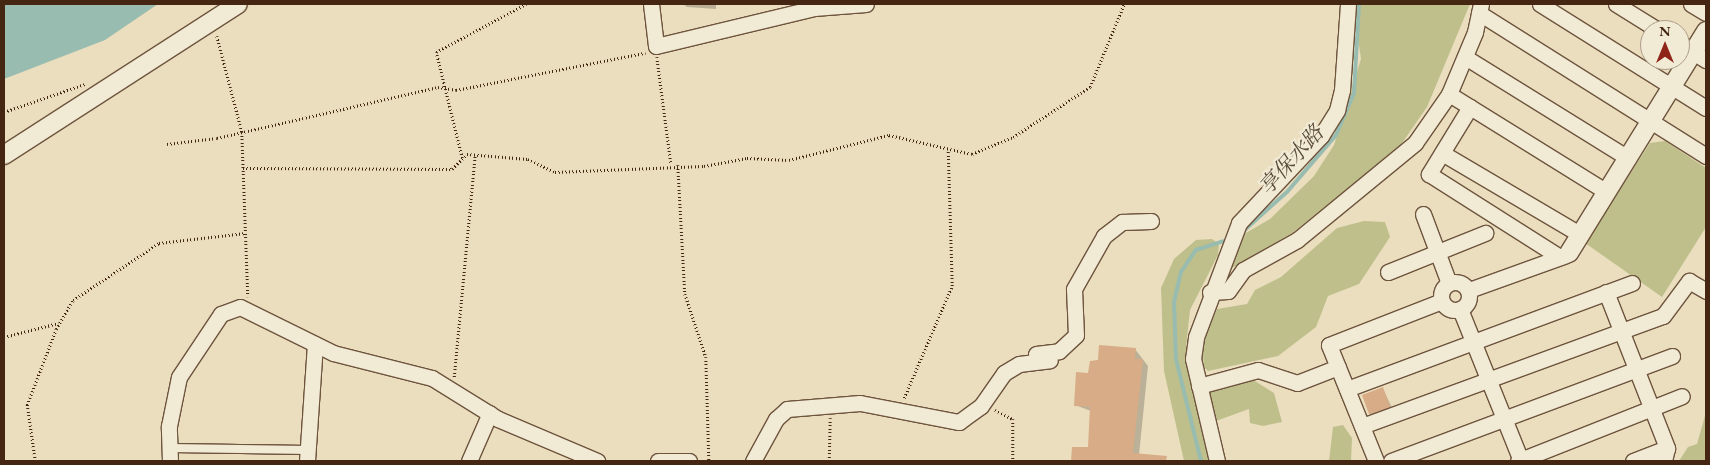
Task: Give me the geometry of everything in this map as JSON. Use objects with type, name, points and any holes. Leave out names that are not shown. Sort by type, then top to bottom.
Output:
[{"type":"street","points":[[4,155],[238,4]]},
{"type":"street","points":[[651,4],[656,46],[814,8],[866,4]]},
{"type":"street","points":[[1217,461],[1193,353],[1210,292],[1239,223],[1333,118],[1342,90],[1348,4]]},
{"type":"street","points":[[1540,4],[1706,108]]},
{"type":"street","points":[[1616,4],[1642,20]]},
{"type":"street","points":[[1691,4],[1706,14]]},
{"type":"street","points":[[1210,292],[1228,291],[1243,270],[1289,246],[1353,198],[1415,143],[1449,94],[1465,57],[1480,9],[1650,122],[1706,156]]},
{"type":"street","points":[[1468,290],[1565,255],[1581,235],[1706,31]]},
{"type":"street","points":[[1465,57],[1628,158]]},
{"type":"street","points":[[1449,94],[1607,192]]},
{"type":"street","points":[[1470,107],[1429,174],[1565,255]]},
{"type":"street","points":[[1442,153],[1581,235]]},
{"type":"street","points":[[1423,214],[1449,283]]},
{"type":"street","points":[[754,461],[783,411],[860,402],[959,422],[981,406],[1013,358],[1059,351],[1074,339],[1078,330],[1074,289],[1104,236],[1122,222],[1150,221]]},
{"type":"street","points":[[1388,272],[1485,233]]},
{"type":"street","points":[[1362,426],[1663,316],[1689,281],[1706,291]]},
{"type":"street","points":[[1449,283],[1462,283],[1468,290],[1469,299],[1460,309],[1448,308],[1442,301],[1441,292],[1449,283]]},
{"type":"street","points":[[1347,389],[1632,283]]},
{"type":"street","points":[[1606,292],[1651,408],[1666,455],[1633,461]]},
{"type":"street","points":[[1376,461],[1329,346],[1442,301]]},
{"type":"street","points":[[170,455],[173,398],[188,362],[221,314],[231,308],[248,308],[316,344],[360,363],[424,374],[454,389],[490,414],[597,461]]},
{"type":"street","points":[[1460,309],[1520,461],[1682,396]]},
{"type":"street","points":[[308,456],[316,344]]},
{"type":"street","points":[[1391,461],[1672,356]]},
{"type":"street","points":[[999,378],[1019,364],[1050,360]]},
{"type":"street","points":[[1199,386],[1258,370],[1297,383],[1338,367]]},
{"type":"street","points":[[469,461],[490,414]]},
{"type":"street","points":[[658,461],[689,461]]},
{"type":"lane","points":[[170,455],[308,456]]},
{"type":"path","points":[[462,158],[436,52],[526,4]]},
{"type":"path","points":[[243,168],[452,169],[462,158],[475,155],[528,159],[561,172],[678,165],[747,158],[789,160],[880,135],[972,154],[991,148],[1084,92],[1098,76],[1104,48],[1124,4]]},
{"type":"path","points":[[211,23],[229,70],[242,132],[248,308]]},
{"type":"path","points":[[167,144],[242,132],[438,87],[445,90],[638,55],[656,46],[671,164]]},
{"type":"path","points":[[4,112],[89,82]]},
{"type":"path","points":[[898,411],[952,286],[948,150]]},
{"type":"path","points":[[454,389],[475,155]]},
{"type":"path","points":[[678,165],[684,294],[706,357],[709,461]]},
{"type":"path","points":[[35,461],[27,410],[59,322],[80,294],[159,243],[246,233]]},
{"type":"path","points":[[4,337],[59,322]]},
{"type":"path","points":[[829,461],[830,404]]},
{"type":"path","points":[[981,406],[1012,416],[1013,461]]},
{"type":"green space","points":[[1353,4],[1470,4],[1427,107],[1400,146],[1292,233],[1225,272],[1232,241],[1270,219],[1314,176],[1334,145],[1361,59]]},
{"type":"green space","points":[[1665,141],[1706,168],[1706,227],[1662,297],[1585,243],[1650,143]]},
{"type":"green space","points":[[1364,221],[1385,222],[1390,237],[1359,284],[1328,296],[1316,327],[1278,356],[1208,371],[1204,367],[1202,344],[1217,309],[1247,304],[1255,290],[1281,277],[1337,228]]},
{"type":"green space","points":[[1212,239],[1219,244],[1218,255],[1190,310],[1186,347],[1212,461],[1184,461],[1164,371],[1161,288],[1174,259],[1196,240]]},
{"type":"green space","points":[[1250,378],[1274,393],[1282,422],[1263,426],[1250,423],[1249,409],[1216,421],[1208,394],[1213,387]]},
{"type":"green space","points":[[1706,412],[1706,461],[1679,461],[1688,447],[1697,444]]},
{"type":"green space","points":[[1343,425],[1352,438],[1351,461],[1329,461],[1333,427]]},
{"type":"water","points":[[4,4],[158,4],[105,40],[4,79]]},
{"type":"building","points":[[1099,345],[1136,348],[1135,359],[1143,359],[1133,453],[1167,456],[1166,461],[1071,461],[1072,447],[1088,447],[1090,407],[1074,406],[1076,372],[1088,373],[1090,361],[1098,360]]},
{"type":"building","points":[[1383,387],[1391,409],[1369,414],[1362,395]]},
{"type":"waterway","name":"享保水路","points":[[1239,235],[1287,192],[1336,135],[1354,93],[1359,4]]},
{"type":"waterway","name":"享保水路","points":[[1201,461],[1176,359],[1174,302],[1181,272],[1196,250],[1223,241]]}]
